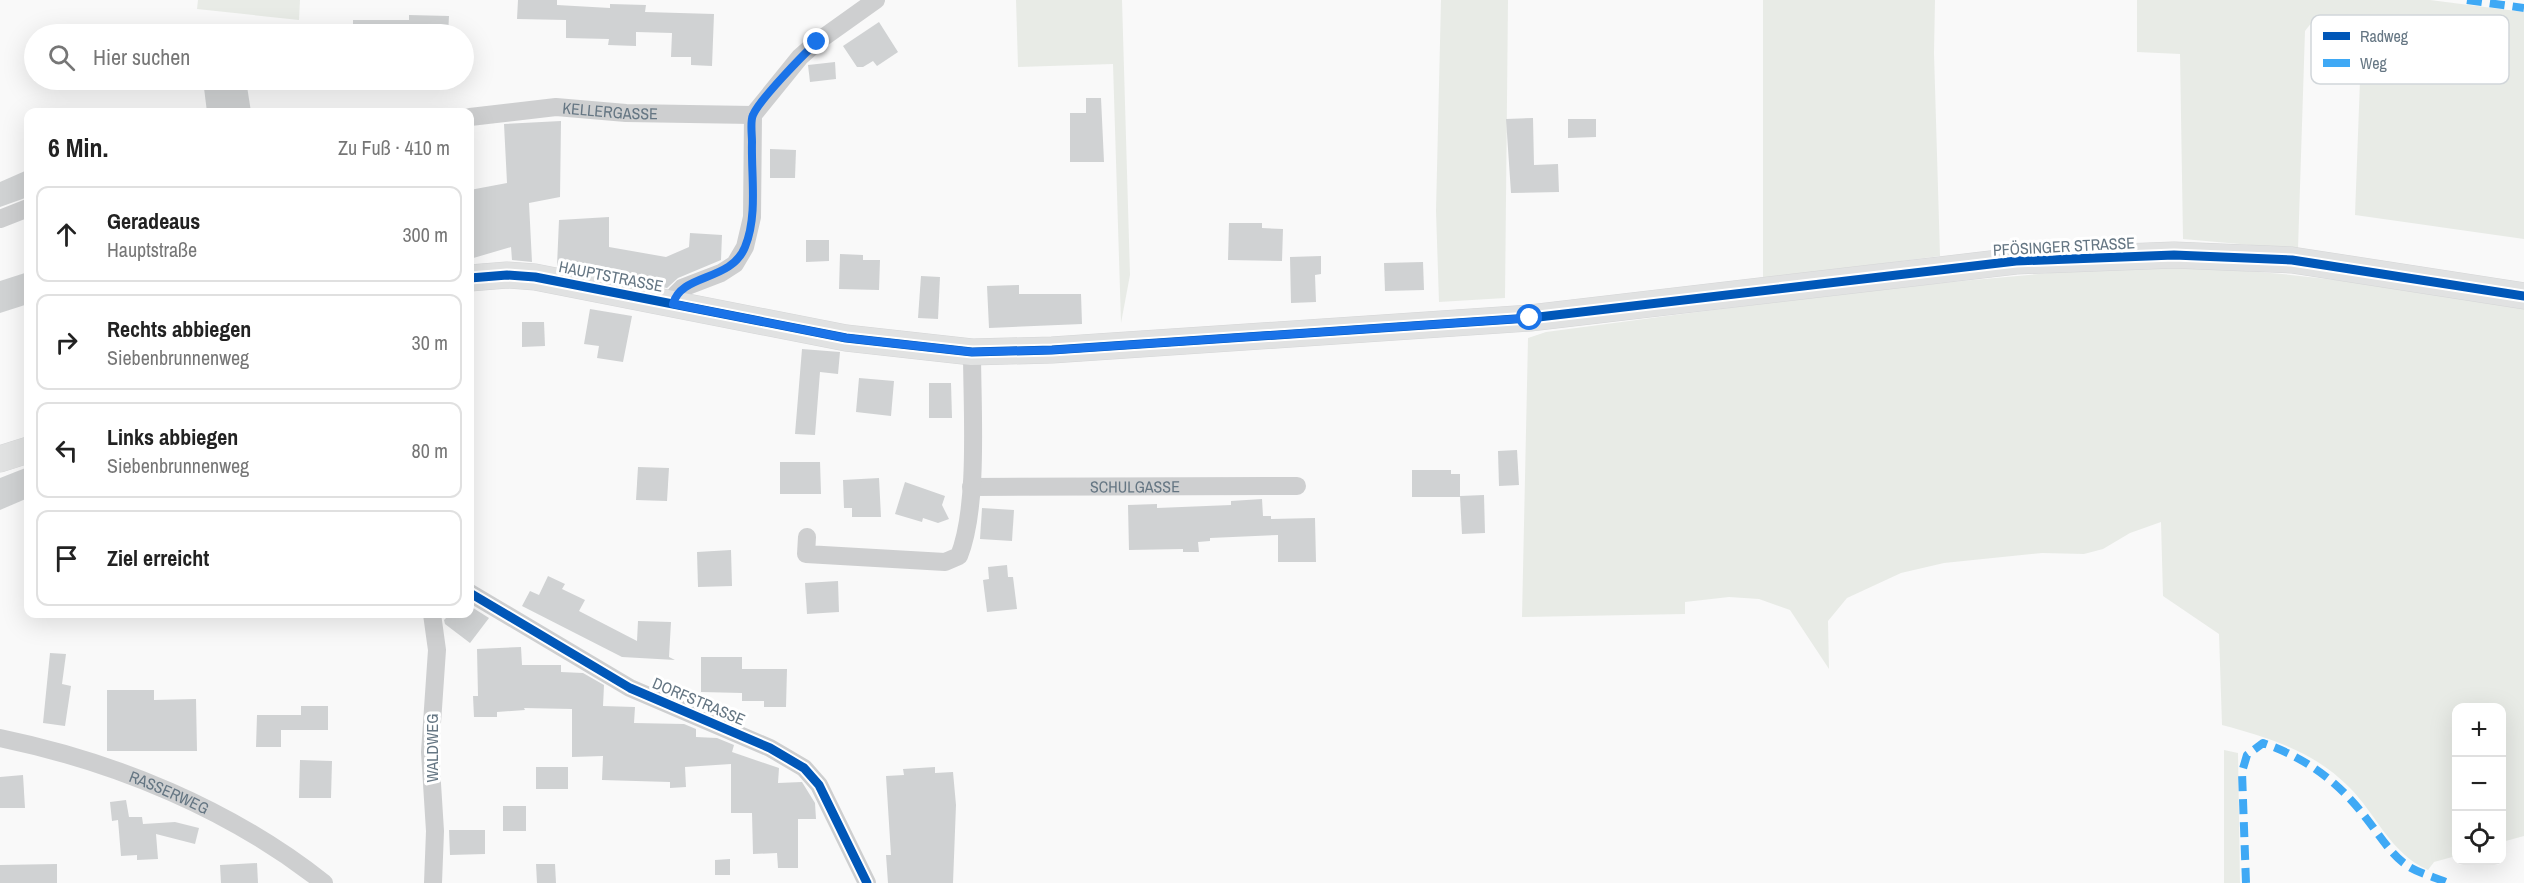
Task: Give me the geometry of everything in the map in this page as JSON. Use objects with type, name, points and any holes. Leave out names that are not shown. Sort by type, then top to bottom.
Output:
[{"type":"street","points":[[673,304],[676,294],[682,288],[721,273],[735,264],[745,247],[752,217],[753,115],[800,57],[817,42],[876,0]]},
{"type":"street","name":"KELLERGASSE","points":[[474,117],[555,107],[626,113],[753,115]]},
{"type":"street","points":[[0,219],[24,210]]},
{"type":"street","name":"PFÖSINGER STRASSE","points":[[1605,309],[2016,261],[2174,255],[2292,260],[2524,296]]},
{"type":"street","name":"HAUPTSTRASSE","points":[[474,278],[507,275],[535,277],[846,338],[972,352],[1053,350],[1453,324],[1605,309]]},
{"type":"street","points":[[807,537],[806,555],[945,562],[959,556],[964,542],[971,487],[972,352]]},
{"type":"street","points":[[0,459],[24,451]]},
{"type":"street","name":"SCHULGASSE","points":[[971,487],[1297,486]]},
{"type":"street","name":"DORFSTRASSE","points":[[474,595],[630,688],[770,748],[804,768],[819,785],[867,883]]},
{"type":"street","name":"WALDWEG","points":[[432,618],[436,650],[430,752],[435,831],[433,883]]},
{"type":"street","name":"RASSERWEG","points":[[0,738],[60,750],[162,790],[263,838],[324,883]]},
{"type":"shaded area","points":[[198,0],[300,0],[299,20],[197,9]]},
{"type":"shaded area","points":[[1016,0],[1122,0],[1130,275],[1121,323],[1113,64],[1018,67]]},
{"type":"shaded area","points":[[1441,0],[1508,0],[1505,298],[1439,302],[1436,211]]},
{"type":"shaded area","points":[[1763,0],[1935,0],[1934,53],[1940,256],[1763,279]]},
{"type":"shaded area","points":[[2137,0],[2430,0],[2524,12],[2524,239],[2355,215],[2360,84],[2509,84],[2509,15],[2311,15],[2311,23],[2305,31],[2298,249],[2183,239],[2180,54],[2137,52]]},
{"type":"shaded area","points":[[2146,267],[2241,271],[2383,286],[2524,307],[2524,836],[2506,841],[2506,703],[2452,703],[2452,857],[2434,862],[2428,870],[2404,854],[2349,787],[2321,764],[2290,747],[2222,725],[2219,634],[2163,596],[2161,522],[2130,533],[2103,549],[2084,554],[2042,553],[1944,563],[1901,573],[1847,598],[1828,621],[1829,669],[1790,610],[1759,599],[1729,597],[1685,602],[1685,614],[1522,617],[1528,338],[1546,332],[1771,303],[1921,285]]},
{"type":"shaded area","points":[[2224,750],[2238,753],[2240,883],[2224,883]]},
{"type":"building","points":[[518,0],[557,0],[557,5],[610,8],[610,4],[646,5],[645,12],[714,14],[712,66],[691,65],[691,57],[671,57],[672,33],[636,32],[636,46],[608,45],[609,39],[566,38],[566,20],[517,19]]},
{"type":"building","points":[[409,15],[449,16],[449,24],[353,24],[353,20],[409,20]]},
{"type":"building","points":[[879,22],[898,52],[877,66],[873,61],[863,67],[857,67],[843,46]]},
{"type":"building","points":[[835,62],[836,79],[810,82],[808,65]]},
{"type":"building","points":[[204,90],[248,90],[250,108],[206,108]]},
{"type":"building","points":[[1086,98],[1101,98],[1104,162],[1070,162],[1070,113],[1086,113]]},
{"type":"building","points":[[1533,118],[1534,165],[1558,164],[1559,192],[1511,193],[1506,119]]},
{"type":"building","points":[[1568,119],[1596,119],[1596,137],[1568,138]]},
{"type":"building","points":[[561,121],[560,197],[529,203],[532,262],[512,260],[511,247],[474,258],[474,189],[507,183],[504,124]]},
{"type":"building","points":[[770,149],[796,150],[795,178],[770,178]]},
{"type":"building","points":[[24,171],[24,198],[0,207],[0,182]]},
{"type":"building","points":[[609,217],[609,247],[666,257],[689,247],[690,233],[722,235],[721,260],[678,278],[667,288],[557,266],[559,220]]},
{"type":"building","points":[[1229,223],[1262,223],[1262,228],[1283,229],[1282,261],[1228,260]]},
{"type":"building","points":[[806,240],[829,240],[829,261],[806,262]]},
{"type":"building","points":[[840,254],[863,255],[863,260],[880,260],[879,290],[839,289]]},
{"type":"building","points":[[1321,256],[1321,274],[1315,275],[1316,302],[1291,303],[1290,257]]},
{"type":"building","points":[[1423,262],[1424,290],[1385,291],[1384,263]]},
{"type":"building","points":[[24,273],[24,305],[0,313],[0,281]]},
{"type":"building","points":[[921,276],[940,277],[938,319],[918,318]]},
{"type":"building","points":[[1019,285],[1019,294],[1081,294],[1082,324],[989,328],[987,286]]},
{"type":"building","points":[[590,309],[632,316],[623,362],[597,358],[599,346],[584,344]]},
{"type":"building","points":[[522,322],[544,322],[545,346],[522,347]]},
{"type":"building","points":[[802,349],[840,352],[838,374],[820,372],[815,435],[795,434]]},
{"type":"building","points":[[859,378],[894,381],[891,416],[856,412]]},
{"type":"building","points":[[929,383],[951,383],[952,418],[929,418]]},
{"type":"building","points":[[1517,450],[1519,485],[1499,486],[1498,451]]},
{"type":"building","points":[[780,462],[820,462],[821,494],[780,494]]},
{"type":"building","points":[[638,467],[669,468],[667,501],[636,500]]},
{"type":"building","points":[[24,469],[24,500],[0,510],[0,478]]},
{"type":"building","points":[[1412,470],[1451,470],[1451,474],[1460,474],[1460,497],[1412,497]]},
{"type":"building","points":[[879,478],[881,517],[852,517],[852,508],[844,508],[843,480]]},
{"type":"building","points":[[905,482],[945,496],[942,505],[949,519],[938,523],[923,518],[922,522],[895,514]]},
{"type":"building","points":[[1484,495],[1485,533],[1462,534],[1460,496]]},
{"type":"building","points":[[1262,499],[1263,516],[1271,516],[1271,519],[1315,518],[1316,562],[1278,562],[1278,535],[1210,538],[1210,541],[1198,542],[1199,552],[1183,552],[1183,549],[1129,550],[1128,505],[1157,504],[1157,508],[1231,505],[1231,501]]},
{"type":"building","points":[[982,508],[1014,510],[1012,541],[980,539]]},
{"type":"building","points":[[731,550],[732,586],[698,587],[697,552]]},
{"type":"building","points":[[1007,565],[1008,577],[1013,577],[1017,609],[987,612],[983,580],[989,579],[988,567]]},
{"type":"building","points":[[548,576],[565,584],[562,589],[585,600],[579,611],[637,641],[638,621],[671,622],[669,657],[675,660],[622,657],[522,606],[530,591],[539,595]]},
{"type":"building","points":[[838,581],[839,612],[807,614],[805,583]]},
{"type":"building","points":[[474,609],[489,618],[470,643],[445,624],[446,618],[474,618]]},
{"type":"building","points":[[521,647],[522,665],[561,665],[561,672],[583,673],[604,685],[603,706],[635,707],[634,723],[684,724],[696,729],[696,737],[717,738],[734,745],[732,752],[779,768],[778,783],[802,782],[815,803],[816,819],[798,819],[798,868],[778,868],[777,853],[753,854],[752,813],[731,813],[731,764],[685,767],[686,787],[670,788],[670,782],[602,780],[603,756],[572,757],[572,709],[524,708],[525,710],[497,712],[497,717],[474,717],[473,696],[478,696],[477,649]]},
{"type":"building","points":[[50,653],[66,654],[62,684],[71,686],[65,726],[43,723]]},
{"type":"building","points":[[701,657],[742,657],[742,669],[787,669],[786,707],[764,707],[764,701],[742,701],[742,693],[701,692]]},
{"type":"building","points":[[107,690],[154,690],[154,700],[196,699],[197,751],[107,751]]},
{"type":"building","points":[[301,706],[328,706],[328,730],[281,730],[281,747],[256,747],[257,715],[301,715]]},
{"type":"building","points":[[300,760],[332,761],[331,798],[299,798]]},
{"type":"building","points":[[536,767],[568,767],[568,789],[536,789]]},
{"type":"building","points":[[935,767],[935,773],[953,772],[956,805],[953,883],[888,883],[886,855],[891,855],[886,776],[904,775],[903,769]]},
{"type":"building","points":[[23,775],[25,808],[0,808],[0,777]]},
{"type":"building","points":[[126,800],[129,817],[142,817],[143,824],[175,822],[199,828],[195,844],[156,834],[158,859],[137,860],[137,855],[121,856],[118,820],[112,821],[110,802]]},
{"type":"building","points":[[503,806],[526,806],[526,831],[503,831]]},
{"type":"building","points":[[449,830],[485,830],[485,854],[450,855]]},
{"type":"building","points":[[730,859],[730,875],[715,875],[715,860]]},
{"type":"building","points":[[257,863],[258,883],[221,883],[220,865]]},
{"type":"building","points":[[57,864],[57,883],[0,883],[0,865]]},
{"type":"building","points":[[536,864],[555,864],[556,883],[537,883]]},
{"type":"marked path","points":[[2467,0],[2524,8]]},
{"type":"marked path","points":[[2246,883],[2242,772],[2247,755],[2263,743],[2293,756],[2333,782],[2356,805],[2389,849],[2405,864],[2448,883]]},
{"type":"cycle path","points":[[474,278],[507,275],[535,277],[846,338],[972,352],[1052,350],[1530,318],[2016,261],[2174,255],[2292,260],[2524,296]]},
{"type":"cycle path","points":[[474,595],[630,688],[770,748],[804,768],[819,785],[867,883]]},
{"type":"route","points":[[817,42],[800,57],[753,115],[752,217],[745,247],[735,264],[721,273],[682,288],[676,294],[673,304],[846,338],[972,352],[1053,350],[1530,318]]}]
